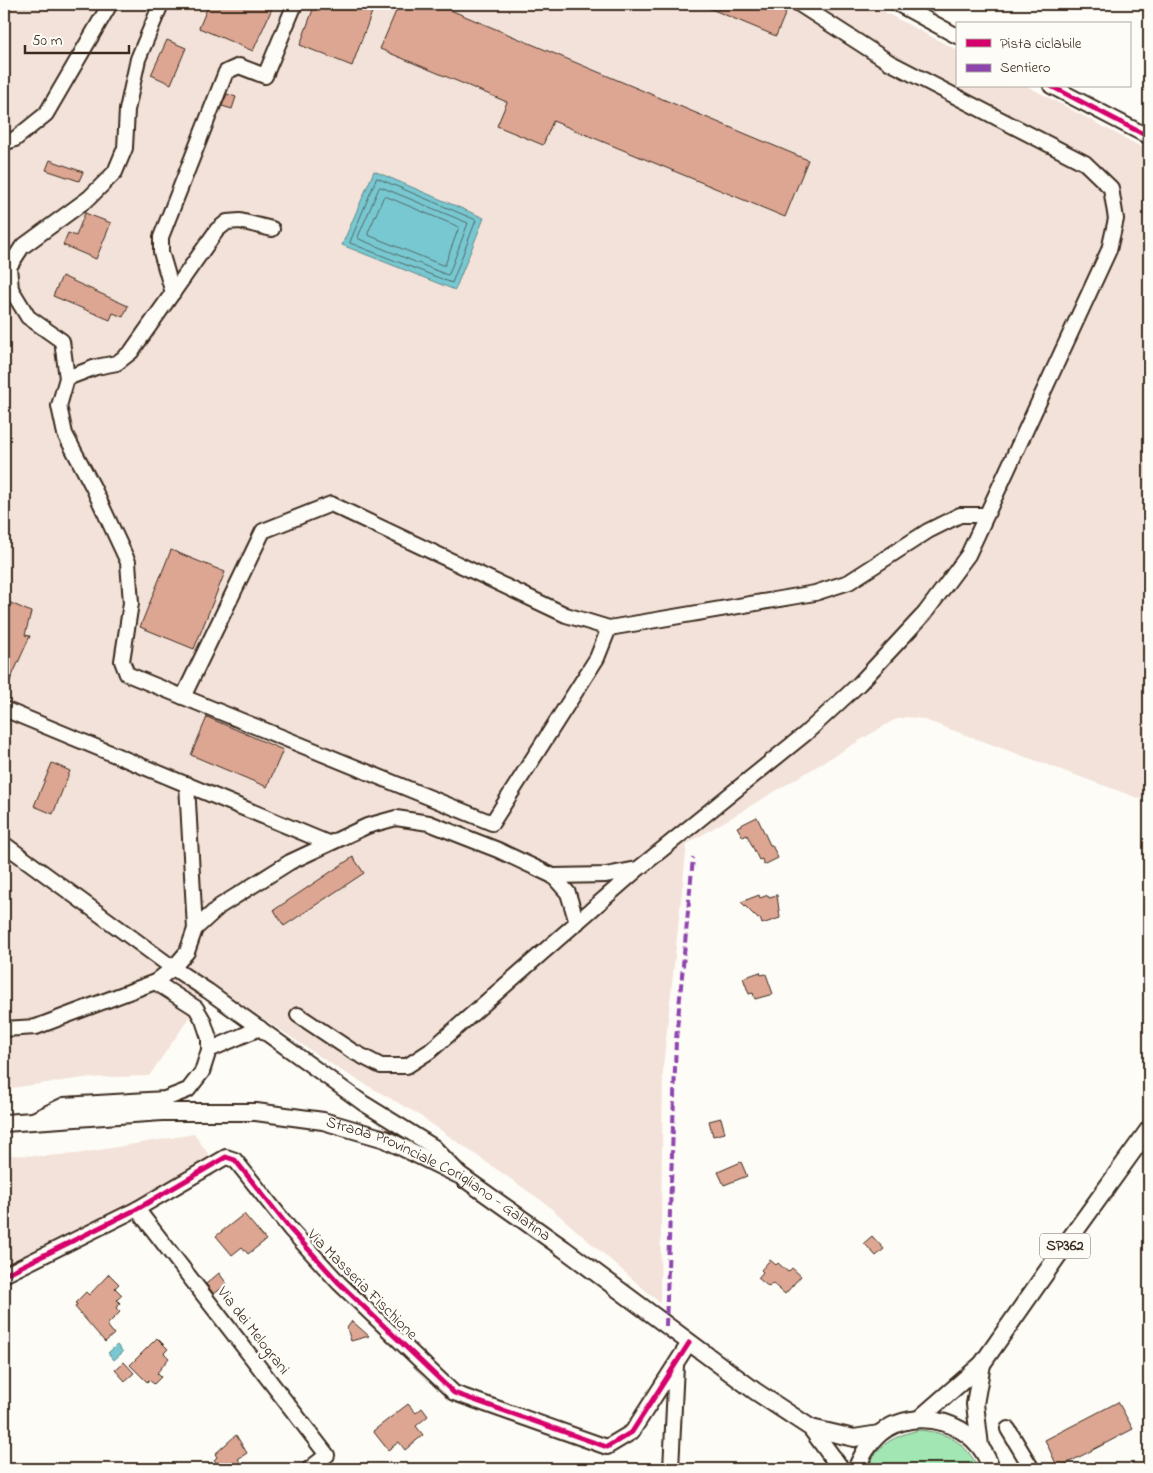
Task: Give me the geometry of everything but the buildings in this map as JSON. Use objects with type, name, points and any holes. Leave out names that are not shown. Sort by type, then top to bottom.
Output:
[{"type":"main road","name":"Strada Provinciale Corigliano - Galatina","points":[[4,1122],[162,1112],[256,1112],[323,1120],[385,1140],[461,1176],[572,1255],[755,1391],[811,1428],[841,1469]]},
{"type":"main road","name":"SP362","points":[[919,1419],[982,1364],[1149,1129]]},
{"type":"main road","name":"SP362","points":[[980,1446],[975,1404],[982,1364]]},
{"type":"main road","name":"SP362","points":[[856,1469],[865,1450],[879,1434],[898,1423],[919,1419],[942,1421],[963,1431],[980,1446],[991,1469]]},
{"type":"main road","name":"Strada Provinciale Corigliano - Galatina","points":[[811,1428],[854,1438],[879,1434]]},
{"type":"street","points":[[4,142],[15,139],[46,114],[110,4]]},
{"type":"street","points":[[161,4],[138,59],[127,110],[125,148],[115,172],[89,198],[22,247],[9,267],[11,289],[28,317],[62,341],[68,378],[58,406],[65,434],[93,487],[128,562],[132,602],[122,661],[127,674],[492,823],[597,658],[609,628]]},
{"type":"street","points":[[173,293],[161,252],[161,237],[226,72],[239,66],[265,76],[295,4]]},
{"type":"street","points":[[298,1015],[352,1051],[381,1066],[407,1066],[430,1051],[638,868],[805,734],[859,684],[924,612],[968,555],[1109,250],[1116,219],[1111,188],[1085,163],[889,62],[799,4]]},
{"type":"street","points":[[898,4],[956,35]]},
{"type":"street","points":[[1055,88],[1149,137]]},
{"type":"street","points":[[68,378],[96,367],[117,363],[131,352],[216,230],[227,222],[240,221],[272,229]]},
{"type":"street","points":[[184,697],[263,531],[331,504],[566,615],[609,628],[815,594],[849,582],[928,530],[960,515],[985,515]]},
{"type":"street","points":[[4,709],[328,843]]},
{"type":"street","points":[[4,1029],[36,1027],[155,982],[173,968],[187,952],[195,929],[187,784]]},
{"type":"street","points":[[195,929],[220,906],[290,862],[366,826],[396,818],[428,823],[498,850],[553,876],[568,892],[577,923]]},
{"type":"street","points":[[4,844],[173,968],[208,991],[363,1103],[434,1146],[461,1176]]},
{"type":"street","points":[[553,876],[606,875],[638,868]]},
{"type":"street","points":[[32,1121],[64,1105],[165,1100],[188,1090],[202,1072],[209,1050],[209,1038],[203,1020],[196,1008],[155,982]]},
{"type":"street","points":[[209,1050],[260,1028]]},
{"type":"street","name":"Via Masseria Fischione","points":[[4,1275],[137,1209],[226,1157],[236,1160],[290,1229],[339,1283],[454,1393],[607,1447],[632,1432],[689,1343]]},
{"type":"street","name":"Via dei Melograni","points":[[137,1209],[327,1456],[309,1469]]},
{"type":"street","points":[[671,1469],[676,1362]]},
{"type":"street","points":[[1008,1429],[1032,1469]]},
{"type":"shaded area","points":[[4,4],[869,4],[956,49],[956,88],[1031,88],[1149,151],[1149,802],[922,719],[907,717],[894,720],[687,844],[663,1067],[660,1303],[545,1203],[416,1113],[342,1071],[212,985],[149,1076],[83,1078],[4,1089]]},
{"type":"shaded area","points":[[194,1134],[212,1159],[146,1200],[4,1270],[4,1155],[45,1156],[76,1154]]},
{"type":"green space","points":[[919,1430],[930,1431],[955,1440],[968,1452],[979,1469],[868,1469],[876,1453],[887,1442]]},
{"type":"water","points":[[374,171],[484,218],[455,290],[342,245]]},
{"type":"water","points":[[117,1345],[123,1352],[114,1360],[108,1353]]},
{"type":"marked path","points":[[666,1326],[676,1040],[693,858]]},
{"type":"cycle path","points":[[1055,88],[1149,137]]},
{"type":"cycle path","points":[[4,1275],[137,1209],[226,1157],[235,1160],[290,1229],[339,1283],[454,1393],[607,1447],[632,1432],[689,1343]]}]
